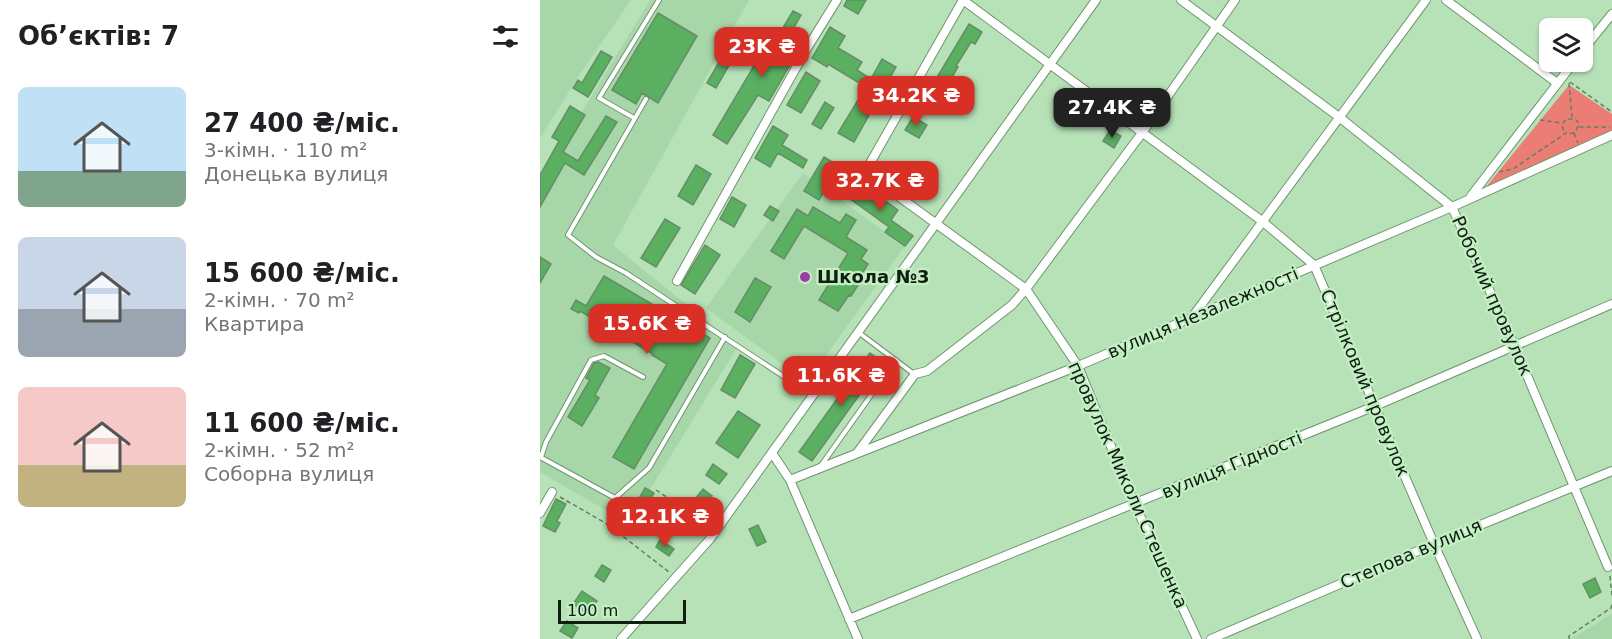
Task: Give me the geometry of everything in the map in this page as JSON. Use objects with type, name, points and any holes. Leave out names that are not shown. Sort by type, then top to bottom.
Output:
[{"type":"street","points":[[677,281],[806,50],[837,0]]},
{"type":"street","name":"Стрілковий провулок","points":[[963,0],[1262,221],[1314,265],[1477,639]]},
{"type":"street","name":"провулок Миколи Стешенка","points":[[963,0],[865,172],[1026,289],[1078,366],[1135,505],[1197,639]]},
{"type":"street","points":[[621,639],[710,539],[1096,0]]},
{"type":"street","name":"Робочий провулок","points":[[1181,0],[1339,117],[1452,207],[1515,347],[1608,567]]},
{"type":"street","points":[[856,454],[915,374],[927,371],[1011,305],[1026,289],[1142,133],[1234,0]]},
{"type":"street","points":[[1192,318],[1426,0]]},
{"type":"street","points":[[1446,0],[1557,83]]},
{"type":"street","points":[[1593,37],[1612,14]]},
{"type":"street","points":[[1469,199],[1566,72]]},
{"type":"street","name":"вулиця Незалежності","points":[[790,480],[1078,366],[1452,207],[1612,135]]},
{"type":"street","name":"вулиця Гідності","points":[[849,619],[1375,406],[1612,304]]},
{"type":"street","points":[[772,453],[790,480],[858,639]]},
{"type":"street","name":"Степова вулиця","points":[[1211,639],[1612,471]]},
{"type":"street","points":[[540,513],[552,492]]},
{"type":"lane","points":[[634,118],[599,98],[659,0]]},
{"type":"lane","points":[[646,99],[568,235],[596,257],[626,273],[814,396]]},
{"type":"lane","points":[[857,331],[915,374]]},
{"type":"lane","points":[[644,377],[603,356],[591,360],[540,457],[615,498],[649,468],[725,337]]},
{"type":"lane","points":[[818,469],[896,360]]},
{"type":"path","points":[[1572,118],[1569,82],[1612,112]]},
{"type":"path","points":[[1530,118],[1563,124]]},
{"type":"path","points":[[1566,133],[1563,124],[1566,119],[1572,118],[1578,122],[1578,127],[1573,133]]},
{"type":"path","points":[[1578,127],[1612,127]]},
{"type":"path","points":[[1487,176],[1513,169],[1566,133],[1573,133]]},
{"type":"path","points":[[1573,133],[1580,148]]},
{"type":"path","points":[[656,490],[710,524],[710,539]]},
{"type":"path","points":[[552,492],[607,524],[669,572]]},
{"type":"path","points":[[1608,567],[1612,596]]},
{"type":"path","points":[[1569,639],[1569,636],[1611,608],[1612,604]]},
{"type":"shaded area","points":[[540,0],[631,0],[578,77],[540,138]]},
{"type":"shaded area","points":[[650,0],[749,0],[613,245],[738,346],[629,524],[540,472],[540,181]]},
{"type":"shaded area","points":[[1569,85],[1612,114],[1612,135],[1486,187]]},
{"type":"shaded area","name":"Школа №3","points":[[803,173],[905,246],[807,382],[706,308]]},
{"type":"shaded area","points":[[1612,614],[1612,639],[1571,639]]},
{"type":"building","points":[[847,0],[866,0],[858,14],[844,6]]},
{"type":"building","points":[[793,11],[801,15],[791,33],[804,41],[769,101],[758,95],[727,144],[713,135],[767,44],[772,46]]},
{"type":"building","points":[[658,13],[697,36],[658,103],[642,93],[636,104],[612,90]]},
{"type":"building","points":[[969,24],[982,32],[975,44],[971,42],[956,66],[958,67],[949,82],[951,83],[935,112],[921,104]]},
{"type":"building","points":[[830,27],[845,36],[838,48],[862,62],[857,70],[871,79],[882,59],[896,67],[854,142],[838,133],[866,87],[828,64],[827,67],[812,58]]},
{"type":"building","points":[[601,51],[612,57],[588,97],[573,88],[578,80],[582,83]]},
{"type":"building","points":[[723,55],[732,60],[716,88],[707,83]]},
{"type":"building","points":[[806,72],[820,81],[801,113],[787,105]]},
{"type":"building","points":[[825,102],[834,108],[821,129],[812,124]]},
{"type":"building","points":[[570,106],[585,115],[563,152],[578,161],[606,116],[617,122],[584,175],[565,163],[540,207],[540,175],[559,141],[552,137]]},
{"type":"building","points":[[913,117],[927,125],[919,138],[905,130]]},
{"type":"building","points":[[773,126],[788,135],[782,145],[807,160],[803,168],[778,153],[770,167],[755,158]]},
{"type":"building","points":[[1110,130],[1121,136],[1114,148],[1103,141]]},
{"type":"building","points":[[824,157],[839,166],[819,200],[804,191]]},
{"type":"building","points":[[696,165],[711,174],[693,205],[678,196]]},
{"type":"building","points":[[882,172],[906,189],[904,193],[879,175]]},
{"type":"building","points":[[860,183],[898,210],[891,220],[913,236],[905,246],[885,232],[889,227],[849,198]]},
{"type":"building","points":[[732,197],[746,205],[734,227],[720,219]]},
{"type":"building","points":[[770,206],[779,211],[773,221],[764,215]]},
{"type":"building","points":[[813,207],[840,223],[846,214],[856,220],[846,237],[867,250],[861,259],[868,264],[858,280],[860,282],[838,311],[819,300],[848,253],[804,226],[784,259],[771,251],[797,209],[808,216]]},
{"type":"building","points":[[665,219],[680,228],[656,267],[641,258]]},
{"type":"building","points":[[705,245],[720,255],[695,294],[681,285]]},
{"type":"building","points":[[540,257],[551,264],[540,283]]},
{"type":"building","points":[[604,276],[710,338],[634,469],[613,457],[667,364],[580,311],[579,313],[571,309],[576,300],[586,306]]},
{"type":"building","points":[[755,278],[771,287],[750,322],[735,312]]},
{"type":"building","points":[[870,353],[883,362],[812,461],[799,452]]},
{"type":"building","points":[[740,355],[755,364],[735,398],[721,390]]},
{"type":"building","points":[[598,362],[610,368],[595,395],[599,398],[582,426],[568,417],[590,380],[586,378],[594,363]]},
{"type":"building","points":[[738,411],[760,425],[738,458],[716,443]]},
{"type":"building","points":[[713,464],[727,474],[719,484],[706,475]]},
{"type":"building","points":[[645,488],[654,493],[644,509],[636,504]]},
{"type":"building","points":[[703,489],[712,496],[704,506],[695,499]]},
{"type":"building","points":[[556,499],[566,504],[557,521],[560,523],[555,532],[543,526]]},
{"type":"building","points":[[758,525],[766,542],[757,546],[749,529]]},
{"type":"building","points":[[660,540],[674,549],[669,556],[656,547]]},
{"type":"building","points":[[602,565],[611,570],[604,582],[595,576]]},
{"type":"building","points":[[1595,578],[1601,592],[1590,598],[1583,584]]},
{"type":"building","points":[[582,591],[597,601],[588,614],[573,604]]},
{"type":"building","points":[[567,621],[578,628],[572,638],[560,631]]},
{"type":"place","name":"Школа №3","points":[[805,277]]}]
